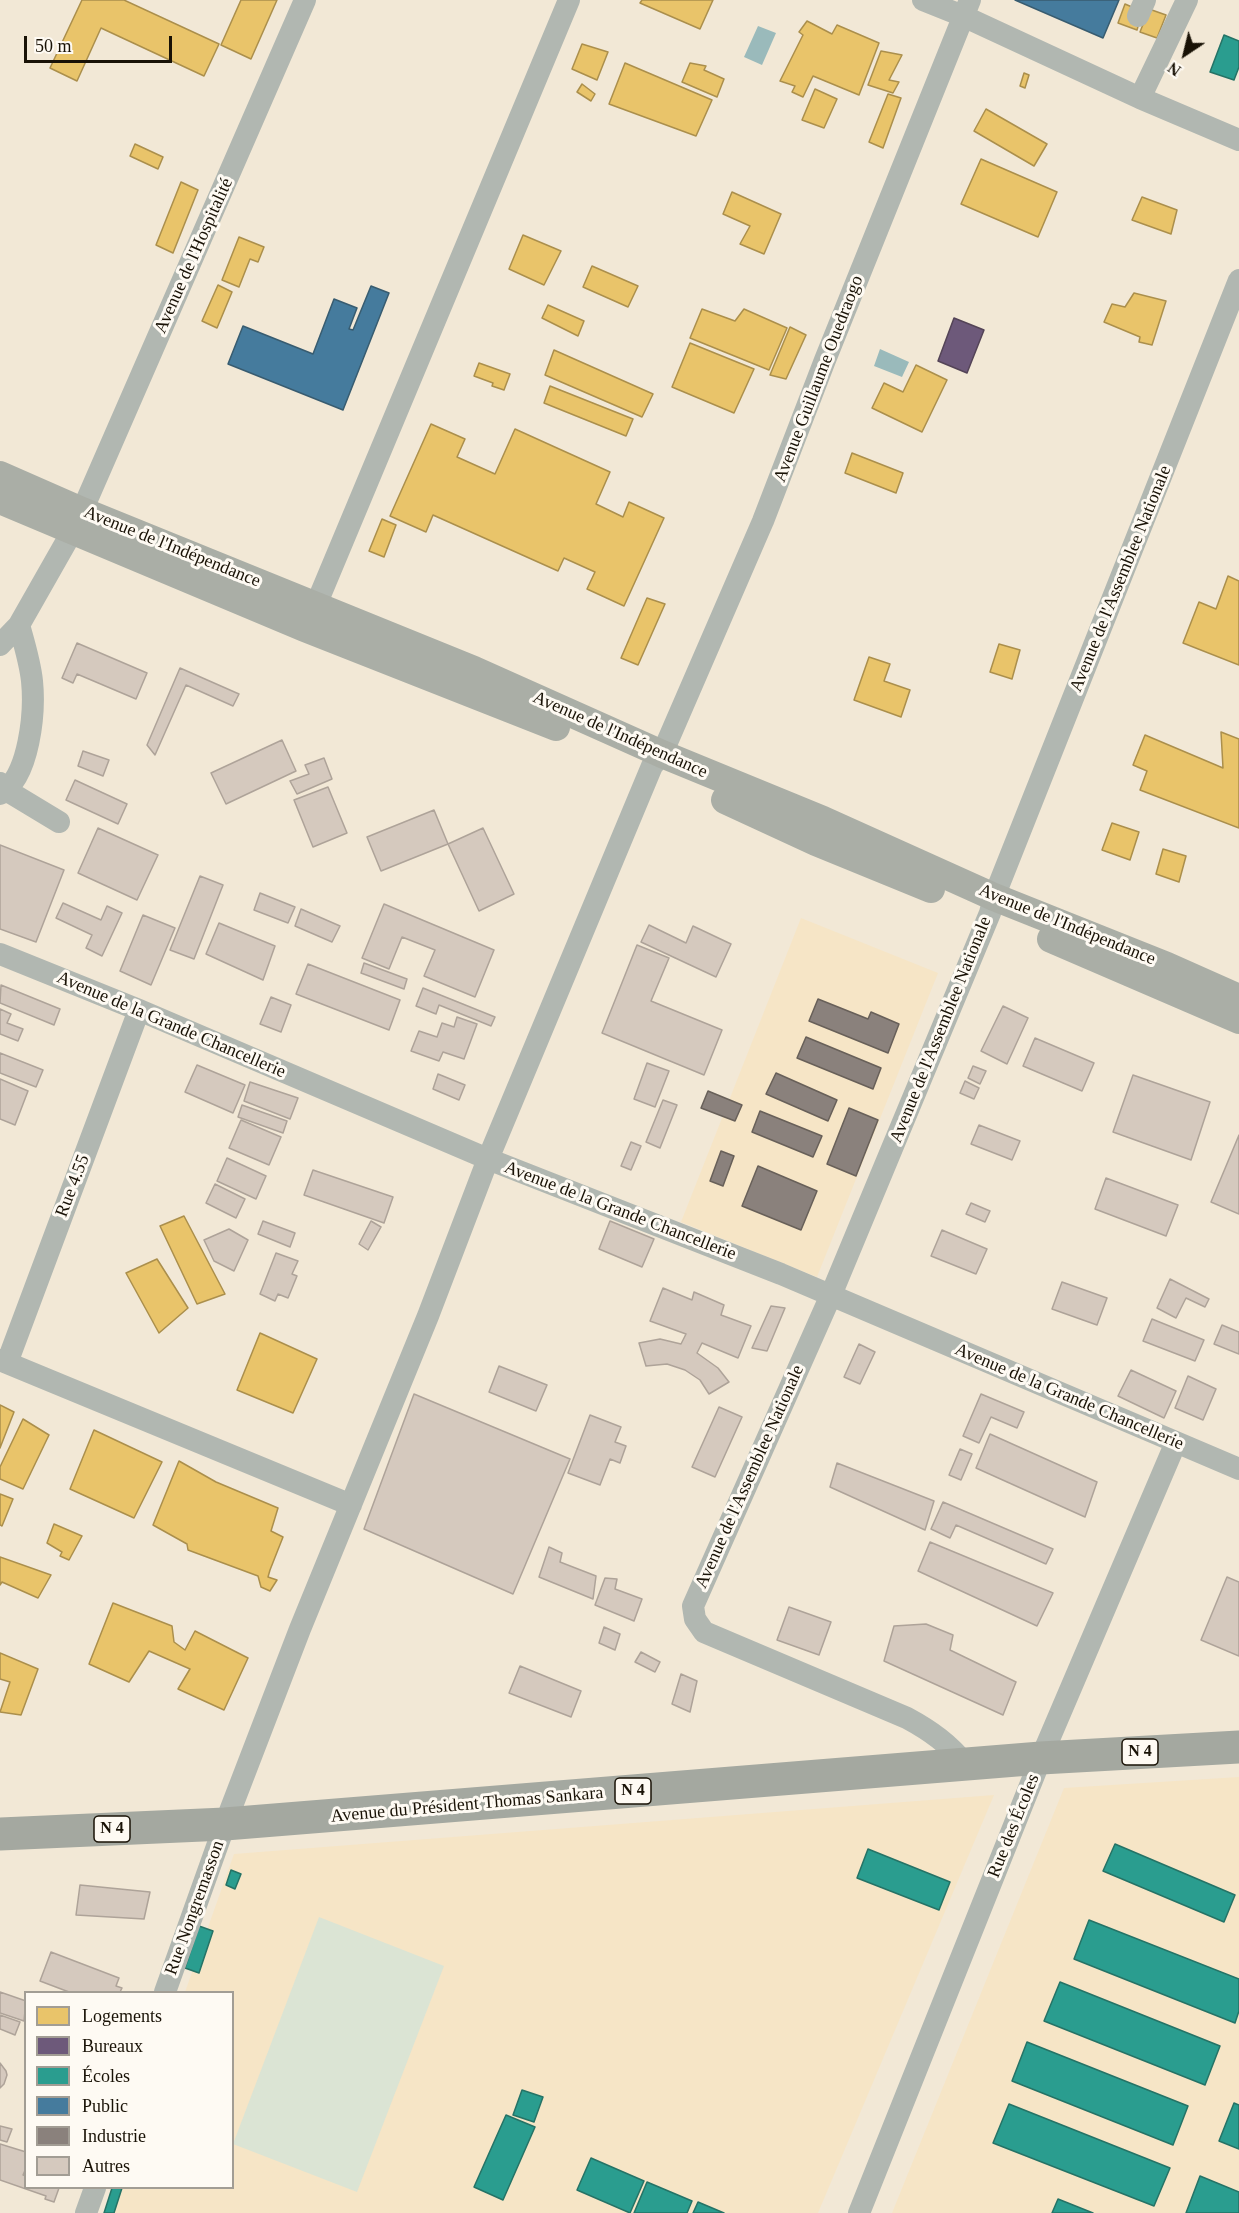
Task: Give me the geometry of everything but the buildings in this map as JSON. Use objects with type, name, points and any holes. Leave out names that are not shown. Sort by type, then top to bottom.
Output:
[{"type":"highway","name":"N 4","points":[[1041,1758],[1239,1747]]},
{"type":"highway","name":"Avenue du Président Thomas Sankara","points":[[0,1834],[225,1824],[1041,1758]]},
{"type":"main road","name":"Avenue de l'Indépendance","points":[[0,475],[77,520],[305,628],[470,692],[657,760]]},
{"type":"main road","name":"Avenue de l'Indépendance","points":[[0,500],[77,520],[316,605],[474,670],[657,760],[992,905],[1162,976],[1239,998]]},
{"type":"main road","name":"Avenue de l'Indépendance","points":[[1162,976],[1239,1020]]},
{"type":"street","name":"Avenue de l'Hospitalité","points":[[0,645],[19,625],[77,520],[305,0]]},
{"type":"street","points":[[316,605],[569,0]]},
{"type":"street","points":[[923,0],[966,8],[1140,98],[1239,140]]},
{"type":"street","points":[[1140,98],[1186,1]]},
{"type":"street","name":"Avenue Guillaume Ouedraogo","points":[[488,1159],[657,760],[763,521],[966,8]]},
{"type":"street","name":"Avenue de l'Assemblee Nationale","points":[[966,1765],[951,1746],[931,1730],[704,1632],[695,1619],[693,1606],[831,1295],[992,905],[1239,280]]},
{"type":"street","points":[[19,625],[32,680],[32,732],[23,765],[2,789],[59,822]]},
{"type":"street","name":"Avenue de la Grande Chancellerie","points":[[0,954],[140,1010],[488,1159],[831,1295],[1239,1469]]},
{"type":"street","name":"Rue 4.55","points":[[3,1361],[140,1010]]},
{"type":"street","name":"Rue Nongremasson","points":[[165,1991],[225,1824],[300,1629],[428,1316],[488,1159]]},
{"type":"street","points":[[3,1361],[351,1505]]},
{"type":"street","name":"Rue des Écoles","points":[[859,2213],[1041,1758],[1176,1442]]},
{"type":"street","points":[[86,2213],[94,2189]]},
{"type":"shaded area","points":[[801,918],[938,973],[817,1277],[681,1222]]},
{"type":"shaded area","points":[[1239,1777],[1239,2213],[892,2213],[1064,1788]]},
{"type":"shaded area","points":[[994,1795],[818,2213],[107,2213],[116,2189],[234,2189],[234,1991],[185,1991],[234,1854]]},
{"type":"green space","points":[[319,1917],[444,1966],[357,2192],[234,2144]]},
{"type":"water","points":[[758,26],[776,33],[762,65],[744,57]]},
{"type":"water","points":[[880,349],[909,362],[902,377],[874,366]]}]
